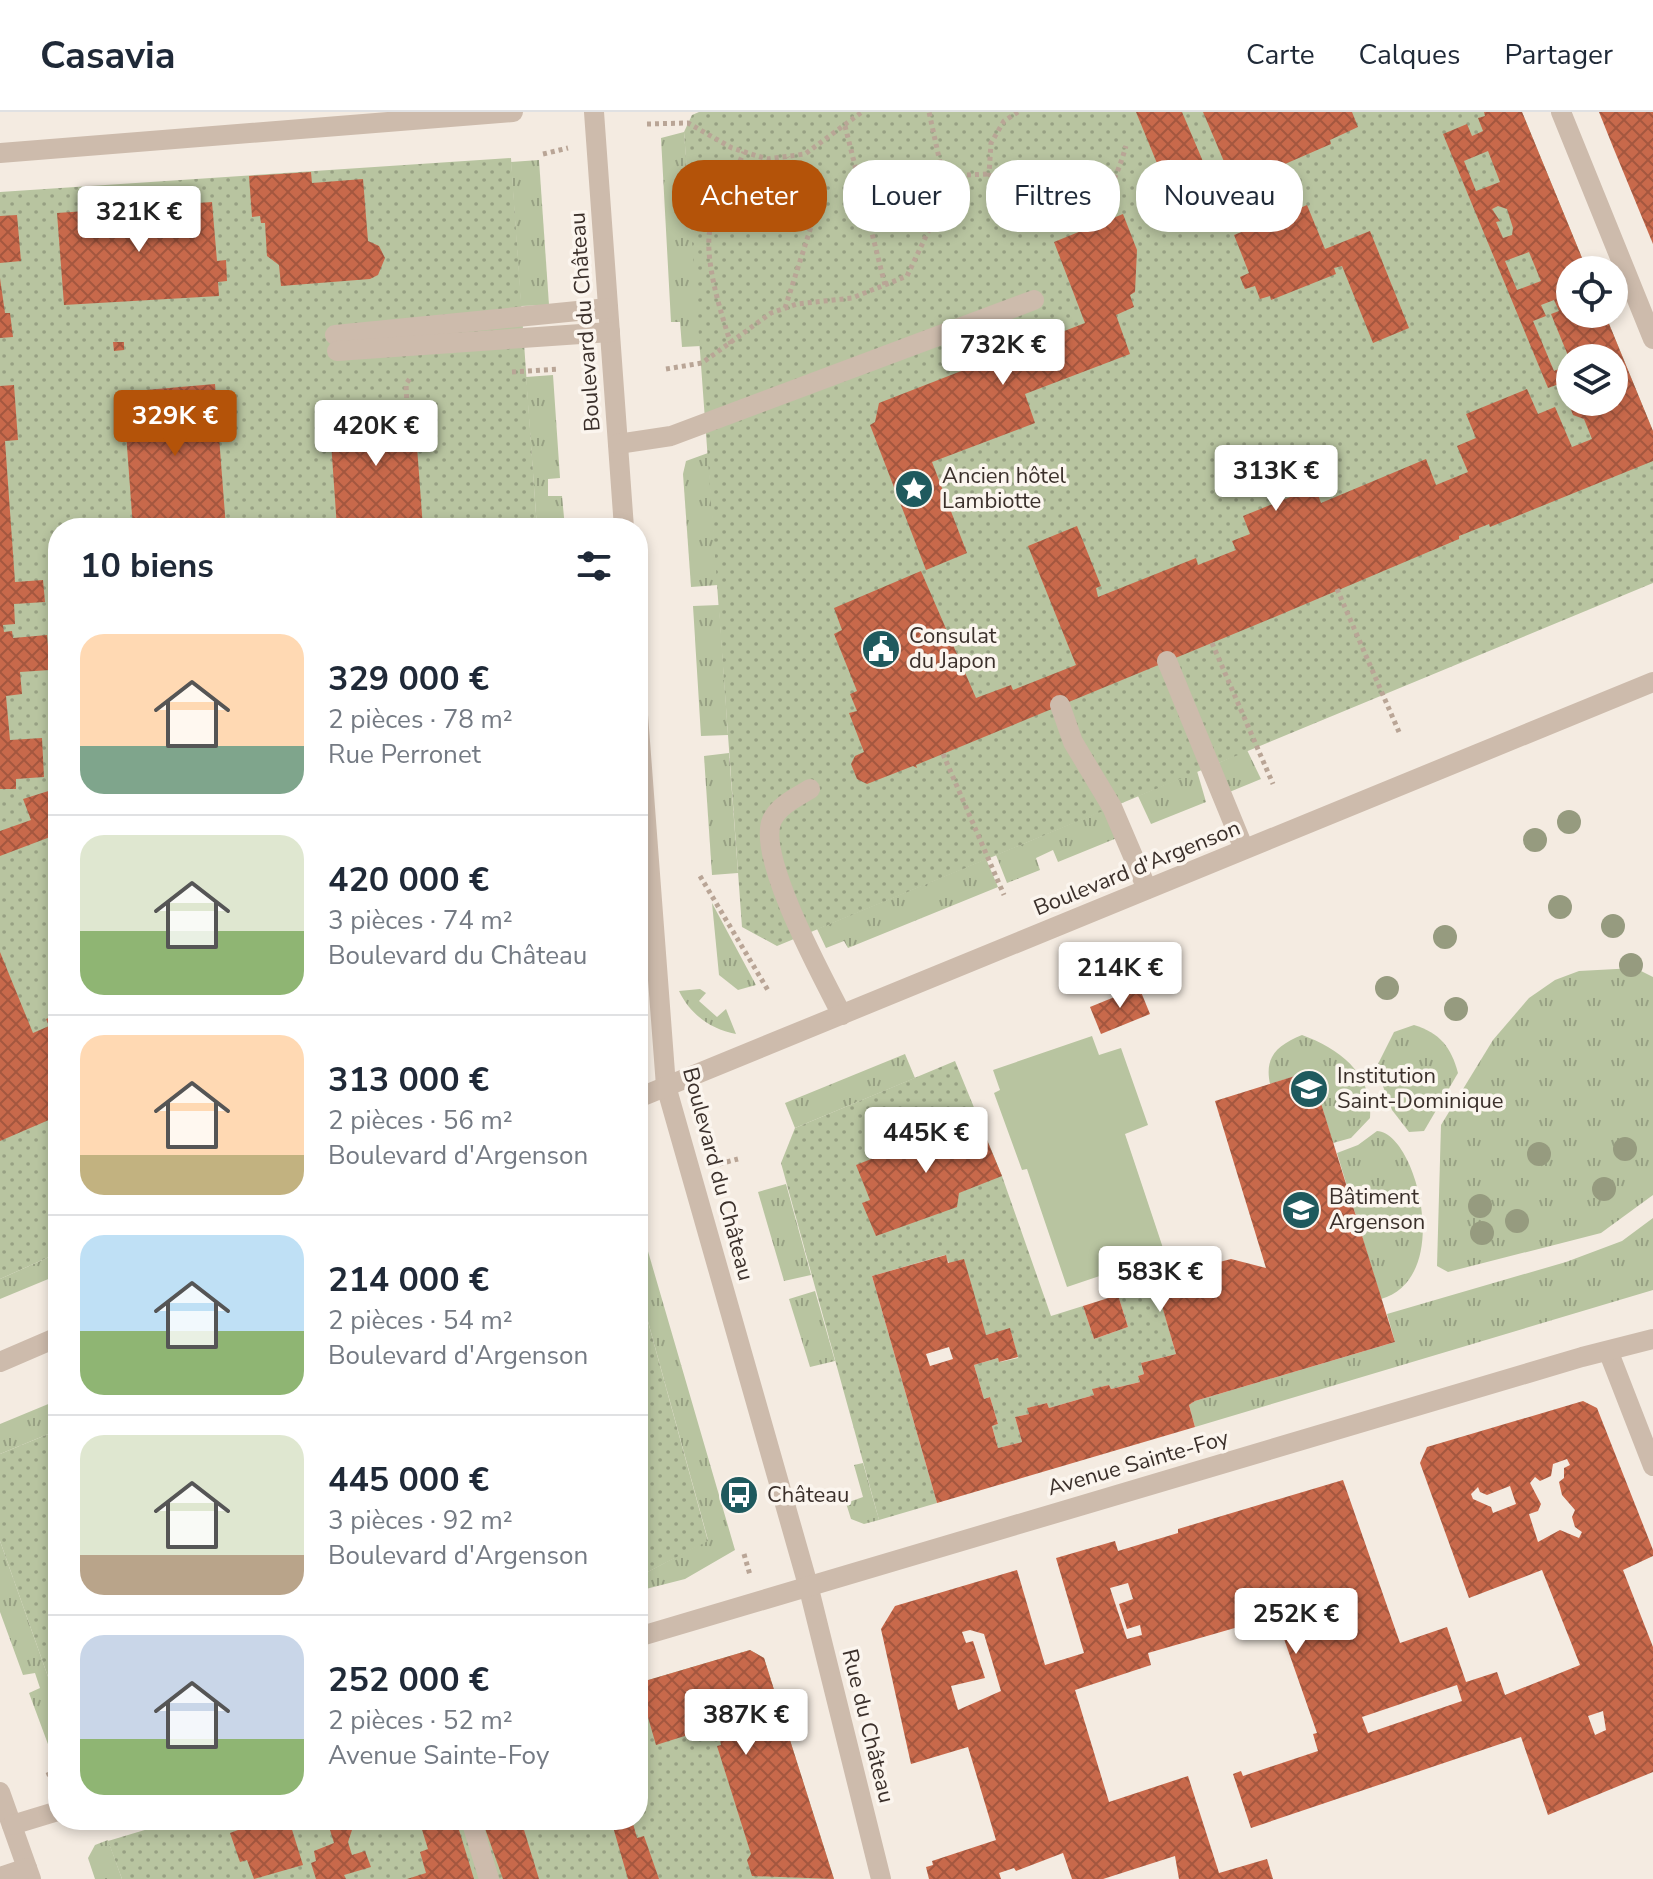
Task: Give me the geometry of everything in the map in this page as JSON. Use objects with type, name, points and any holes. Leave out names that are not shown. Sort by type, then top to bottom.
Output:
[{"type":"street","points":[[0,153],[513,112]]},
{"type":"street","name":"Boulevard du Château","points":[[594,112],[623,518]]},
{"type":"street","points":[[1561,112],[1653,339]]},
{"type":"street","points":[[618,444],[671,436],[1034,300]]},
{"type":"street","points":[[608,308],[336,343],[610,332]]},
{"type":"street","points":[[1167,661],[1244,849]]},
{"type":"street","name":"Boulevard d'Argenson","points":[[648,1094],[1653,682]]},
{"type":"street","points":[[1060,705],[1073,742],[1112,807],[1147,889]]},
{"type":"street","points":[[810,789],[782,807],[773,819],[771,852],[802,935],[842,1015]]},
{"type":"street","name":"Boulevard du Château","points":[[648,848],[666,1086],[808,1585]]},
{"type":"street","name":"Avenue Sainte-Foy","points":[[648,1634],[1566,1361],[1609,1353],[1653,1339]]},
{"type":"street","points":[[0,1362],[48,1341]]},
{"type":"street","points":[[1609,1353],[1653,1466]]},
{"type":"street","name":"Rue du Château","points":[[808,1585],[881,1879]]},
{"type":"street","points":[[0,1792],[29,1873],[0,1877]]},
{"type":"street","points":[[12,1825],[48,1814]]},
{"type":"street","points":[[474,1830],[489,1879]]},
{"type":"path","points":[[647,124],[688,123],[744,152],[767,159],[805,154],[862,112]]},
{"type":"path","points":[[929,112],[940,160]]},
{"type":"path","points":[[990,160],[991,143],[1004,121],[1018,112]]},
{"type":"path","points":[[845,126],[885,285]]},
{"type":"path","points":[[1120,166],[1126,146]]},
{"type":"path","points":[[543,154],[568,148]]},
{"type":"path","points":[[731,344],[713,270],[711,224],[744,152]]},
{"type":"path","points":[[785,308],[811,227],[807,187],[788,157]]},
{"type":"path","points":[[666,369],[702,363],[771,313],[852,298],[907,276],[928,232]]},
{"type":"path","points":[[497,372],[559,369]]},
{"type":"path","points":[[407,406],[407,381],[412,376],[426,375]]},
{"type":"path","points":[[1337,589],[1399,732]]},
{"type":"path","points":[[1212,643],[1273,784]]},
{"type":"path","points":[[943,754],[1004,895]]},
{"type":"path","points":[[700,876],[769,992]]},
{"type":"path","points":[[708,1167],[738,1159]]},
{"type":"path","points":[[744,1554],[751,1580]]},
{"type":"green space","points":[[699,112],[1522,112],[1581,256],[1556,256],[1556,328],[1611,328],[1617,344],[1556,344],[1556,416],[1628,416],[1628,370],[1653,431],[1653,583],[777,946],[742,927],[691,232],[827,232],[827,160],[686,160],[684,132],[692,115]]},
{"type":"green space","points":[[684,132],[686,160],[672,160],[672,232],[692,232],[701,346],[682,347],[680,322],[671,322],[661,138]]},
{"type":"green space","points":[[511,158],[536,518],[48,518],[48,1257],[0,1279],[0,192]]},
{"type":"green space","points":[[539,160],[549,305],[521,306],[511,162]]},
{"type":"green space","points":[[553,375],[560,478],[548,479],[548,496],[562,496],[564,518],[536,518],[526,377]]},
{"type":"green space","points":[[708,453],[718,585],[691,587],[683,474],[686,461]]},
{"type":"green space","points":[[719,605],[728,735],[701,736],[693,606]]},
{"type":"green space","points":[[1247,750],[1261,779],[1227,793],[1216,764]]},
{"type":"green space","points":[[729,753],[738,873],[712,875],[704,756]]},
{"type":"green space","points":[[1197,771],[1206,802],[1151,824],[1138,796]]},
{"type":"green space","points":[[1106,809],[1117,838],[1058,862],[1053,850],[1036,858],[1040,870],[1007,883],[996,855]]},
{"type":"green space","points":[[986,859],[998,887],[848,948],[844,941],[826,948],[817,929]]},
{"type":"green space","points":[[712,903],[756,985],[738,990],[719,975]]},
{"type":"green space","points":[[1635,968],[1653,977],[1653,1195],[1601,1233],[1448,1272],[1437,1266],[1441,1125],[1493,1040],[1529,998],[1555,980],[1579,971]]},
{"type":"green space","points":[[700,989],[706,993],[699,1001],[717,1017],[726,1009],[736,1034],[702,1019],[689,1007],[679,991]]},
{"type":"green space","points":[[1414,1025],[1431,1032],[1443,1042],[1458,1073],[1424,1131],[1409,1132],[1392,1110],[1376,1068],[1394,1032]]},
{"type":"green space","points":[[1302,1035],[1341,1056],[1352,1066],[1366,1089],[1370,1118],[1351,1138],[1333,1143],[1311,1071],[1270,1084],[1271,1059],[1286,1043]]},
{"type":"green space","points":[[1092,1036],[1099,1055],[1121,1048],[1148,1125],[1125,1134],[1165,1254],[1067,1287],[1027,1169],[1022,1170],[994,1093],[1000,1090],[993,1070]]},
{"type":"green space","points":[[905,1054],[915,1078],[795,1128],[785,1103]]},
{"type":"green space","points":[[955,1061],[1002,1176],[1051,1316],[1083,1306],[1094,1339],[1128,1327],[1118,1295],[1156,1284],[1176,1354],[1141,1363],[1144,1374],[1138,1376],[1140,1382],[1111,1389],[1109,1385],[1093,1389],[1094,1395],[1049,1408],[1047,1403],[1028,1408],[1029,1414],[1015,1417],[1022,1442],[998,1448],[992,1426],[998,1424],[990,1397],[984,1399],[974,1365],[998,1358],[1000,1362],[1018,1358],[1010,1329],[986,1335],[945,1255],[872,1276],[937,1503],[879,1520],[781,1163],[795,1128]]},
{"type":"green space","points":[[1377,1131],[1391,1138],[1404,1155],[1415,1179],[1423,1237],[1417,1264],[1404,1286],[1381,1299],[1337,1153],[1358,1145]]},
{"type":"green space","points":[[786,1184],[811,1275],[784,1281],[758,1192]]},
{"type":"green space","points":[[1653,1218],[1653,1290],[1195,1427],[1189,1405],[1195,1401],[1395,1342],[1387,1314],[1566,1262],[1622,1241]]},
{"type":"green space","points":[[648,1251],[735,1550],[685,1579],[648,1588],[648,1572],[708,1540],[648,1321]]},
{"type":"green space","points":[[48,1257],[48,1279],[0,1299],[0,1279]]},
{"type":"green space","points":[[815,1291],[835,1361],[810,1367],[789,1299]]},
{"type":"green space","points":[[648,1322],[708,1541],[648,1572]]},
{"type":"green space","points":[[48,1404],[48,1434],[0,1454],[0,1424]]},
{"type":"green space","points":[[48,1434],[48,1677],[0,1541],[0,1454]]},
{"type":"green space","points":[[863,1463],[879,1520],[864,1524],[851,1519],[846,1503],[863,1497],[854,1465]]},
{"type":"green space","points":[[0,1541],[48,1677],[48,1744],[29,1693],[40,1688],[35,1673],[23,1675],[0,1612]]},
{"type":"green space","points":[[750,1650],[764,1658],[834,1879],[122,1879],[108,1841],[145,1830],[648,1830],[648,1680]]},
{"type":"green space","points":[[108,1840],[122,1879],[95,1879],[88,1858],[95,1845]]},
{"type":"building","points":[[1136,112],[1182,112],[1202,160],[1156,160]]},
{"type":"building","points":[[1203,112],[1352,112],[1358,127],[1330,140],[1331,144],[1294,160],[1223,160]]},
{"type":"building","points":[[1484,112],[1522,112],[1581,256],[1556,256],[1556,304],[1554,300],[1541,305],[1546,316],[1533,321],[1556,370],[1556,385],[1548,388],[1443,134],[1467,124],[1472,136],[1483,131],[1478,118],[1485,116]],"holes":[[[1488,151],[1500,182],[1476,191],[1464,161]],[[1498,206],[1507,209],[1513,228],[1512,235],[1503,238],[1496,222],[1500,221],[1492,209]],[[1529,252],[1541,281],[1517,290],[1505,261]]]},
{"type":"building","points":[[1599,112],[1653,112],[1653,244],[1613,147]]},
{"type":"building","points":[[311,172],[312,183],[363,179],[368,241],[379,246],[385,258],[378,275],[370,279],[281,286],[279,265],[267,256],[265,223],[261,223],[260,216],[252,217],[249,176]]},
{"type":"building","points":[[212,202],[217,261],[226,260],[227,281],[218,282],[219,296],[64,305],[57,213]]},
{"type":"building","points":[[1307,205],[1325,249],[1370,231],[1409,328],[1373,343],[1342,266],[1334,268],[1336,274],[1271,300],[1270,296],[1260,299],[1255,286],[1245,289],[1240,277],[1249,273],[1234,235],[1242,232],[1303,232],[1303,207]]},
{"type":"building","points":[[1123,214],[1137,250],[1135,292],[1130,295],[1134,307],[1116,315],[1130,354],[1025,394],[1035,423],[932,462],[967,553],[926,570],[870,425],[875,422],[879,403],[1085,323],[1054,242],[1079,232],[1120,232],[1120,215]]},
{"type":"building","points":[[17,215],[21,261],[0,263],[0,216]]},
{"type":"building","points":[[0,278],[5,313],[10,313],[13,337],[0,338]]},
{"type":"building","points":[[1557,328],[1611,328],[1617,344],[1563,344]]},
{"type":"building","points":[[113,342],[124,342],[124,350],[114,351]]},
{"type":"building","points":[[1628,370],[1653,431],[1653,461],[1490,527],[1489,524],[1459,536],[1459,539],[1265,621],[916,765],[917,768],[913,766],[867,784],[857,779],[851,764],[855,756],[864,752],[849,713],[857,711],[850,694],[857,691],[834,634],[842,630],[834,608],[921,571],[976,698],[1011,685],[1013,690],[1076,665],[1028,546],[1077,526],[1101,586],[1096,588],[1098,597],[1196,558],[1198,565],[1236,550],[1232,541],[1250,534],[1243,516],[1315,487],[1321,503],[1426,459],[1436,485],[1468,472],[1457,446],[1476,438],[1466,414],[1527,389],[1538,414],[1555,407],[1556,416],[1559,416],[1572,447],[1592,439],[1584,419],[1576,416],[1628,416]]},
{"type":"building","points":[[215,384],[225,518],[132,518],[123,392]]},
{"type":"building","points":[[14,385],[18,440],[5,441],[15,582],[43,580],[45,602],[14,604],[15,624],[3,625],[4,632],[12,631],[13,638],[47,635],[48,647],[48,670],[20,672],[22,694],[6,696],[10,740],[42,738],[44,777],[16,779],[16,789],[0,789],[0,386]]},
{"type":"building","points":[[395,402],[395,406],[414,406],[422,518],[336,518],[329,413],[382,408],[382,404]]},
{"type":"building","points":[[48,791],[48,838],[0,856],[0,831],[31,820],[23,799]]},
{"type":"building","points":[[0,952],[33,1033],[48,1026],[48,1120],[0,1141]]},
{"type":"building","points":[[1139,987],[1150,1014],[1101,1034],[1090,1007]]},
{"type":"building","points":[[1311,1071],[1395,1342],[1195,1401],[1189,1405],[1195,1427],[937,1503],[872,1276],[946,1255],[948,1263],[964,1259],[986,1335],[1010,1328],[1018,1357],[999,1362],[998,1358],[974,1365],[984,1399],[990,1397],[998,1424],[992,1426],[998,1448],[1022,1442],[1015,1417],[1029,1414],[1027,1408],[1047,1403],[1049,1408],[1094,1395],[1092,1389],[1109,1385],[1111,1389],[1140,1382],[1138,1376],[1144,1374],[1141,1363],[1176,1354],[1157,1289],[1177,1284],[1174,1274],[1231,1259],[1266,1268],[1215,1101]],"holes":[[[949,1347],[953,1359],[930,1366],[926,1354]]]},
{"type":"building","points":[[977,1116],[1002,1176],[959,1193],[957,1207],[876,1236],[862,1203],[870,1200],[856,1165],[889,1152],[894,1143],[907,1138],[915,1141]]},
{"type":"building","points":[[1118,1295],[1128,1327],[1094,1339],[1083,1306]]},
{"type":"building","points":[[1583,1401],[1597,1408],[1653,1550],[1653,1556],[1623,1570],[1653,1647],[1653,1772],[1548,1815],[1521,1737],[1251,1828],[1233,1774],[1241,1771],[1243,1776],[1318,1751],[1313,1734],[1317,1733],[1276,1616],[1148,1653],[1151,1665],[1075,1690],[1109,1802],[1188,1776],[1219,1873],[1267,1859],[1273,1879],[1179,1879],[1175,1856],[1103,1879],[1072,1879],[1063,1853],[1016,1871],[1014,1868],[999,1873],[1001,1879],[929,1879],[926,1867],[933,1865],[932,1861],[996,1840],[968,1747],[911,1764],[881,1629],[895,1606],[1017,1570],[1045,1665],[1084,1653],[1056,1558],[1115,1541],[1118,1551],[1178,1533],[1178,1529],[1343,1480],[1400,1643],[1447,1627],[1466,1682],[1497,1672],[1505,1695],[1580,1665],[1542,1570],[1469,1598],[1420,1463],[1427,1447]],"holes":[[[1567,1459],[1570,1465],[1564,1468],[1564,1478],[1559,1482],[1562,1495],[1575,1510],[1572,1517],[1575,1527],[1582,1532],[1579,1538],[1560,1530],[1538,1542],[1529,1514],[1538,1511],[1541,1504],[1530,1483],[1535,1477],[1540,1481],[1551,1476],[1553,1464]],[[1510,1486],[1516,1504],[1493,1513],[1491,1507],[1473,1499],[1471,1494],[1478,1487],[1480,1492],[1487,1495]],[[1128,1583],[1133,1599],[1119,1604],[1127,1629],[1140,1625],[1142,1635],[1127,1639],[1110,1588]],[[970,1630],[984,1634],[1001,1691],[958,1710],[951,1686],[985,1678],[973,1641],[966,1643],[962,1632]],[[1457,1685],[1462,1701],[1368,1733],[1362,1717]],[[1603,1711],[1606,1730],[1595,1735],[1588,1716]]]},
{"type":"building","points":[[750,1650],[764,1658],[834,1879],[752,1876],[747,1860],[751,1854],[717,1746],[721,1745],[719,1734],[707,1729],[656,1745],[648,1717],[648,1680]]},
{"type":"building","points":[[238,1830],[292,1830],[303,1865],[254,1879],[247,1860],[240,1862],[230,1833]]},
{"type":"building","points":[[330,1830],[352,1830],[348,1842],[352,1855],[365,1851],[371,1867],[344,1875],[346,1879],[316,1879],[311,1863],[316,1861],[314,1851],[334,1843]]},
{"type":"building","points":[[422,1830],[459,1830],[474,1879],[407,1879],[426,1873],[420,1852],[428,1849]]},
{"type":"building","points":[[486,1830],[524,1830],[539,1879],[503,1879]]},
{"type":"building","points":[[614,1830],[635,1830],[637,1838],[644,1836],[659,1879],[628,1879]]},
{"type":"place","name":"Ancien hôtel Lambiotte","points":[[914,489]]},
{"type":"place","name":"Consulat du Japon","points":[[881,649]]},
{"type":"place","name":"Institution Saint-Dominique","points":[[1309,1089]]},
{"type":"place","name":"Bâtiment Argenson","points":[[1301,1210]]},
{"type":"place","name":"Château","points":[[739,1495]]}]
